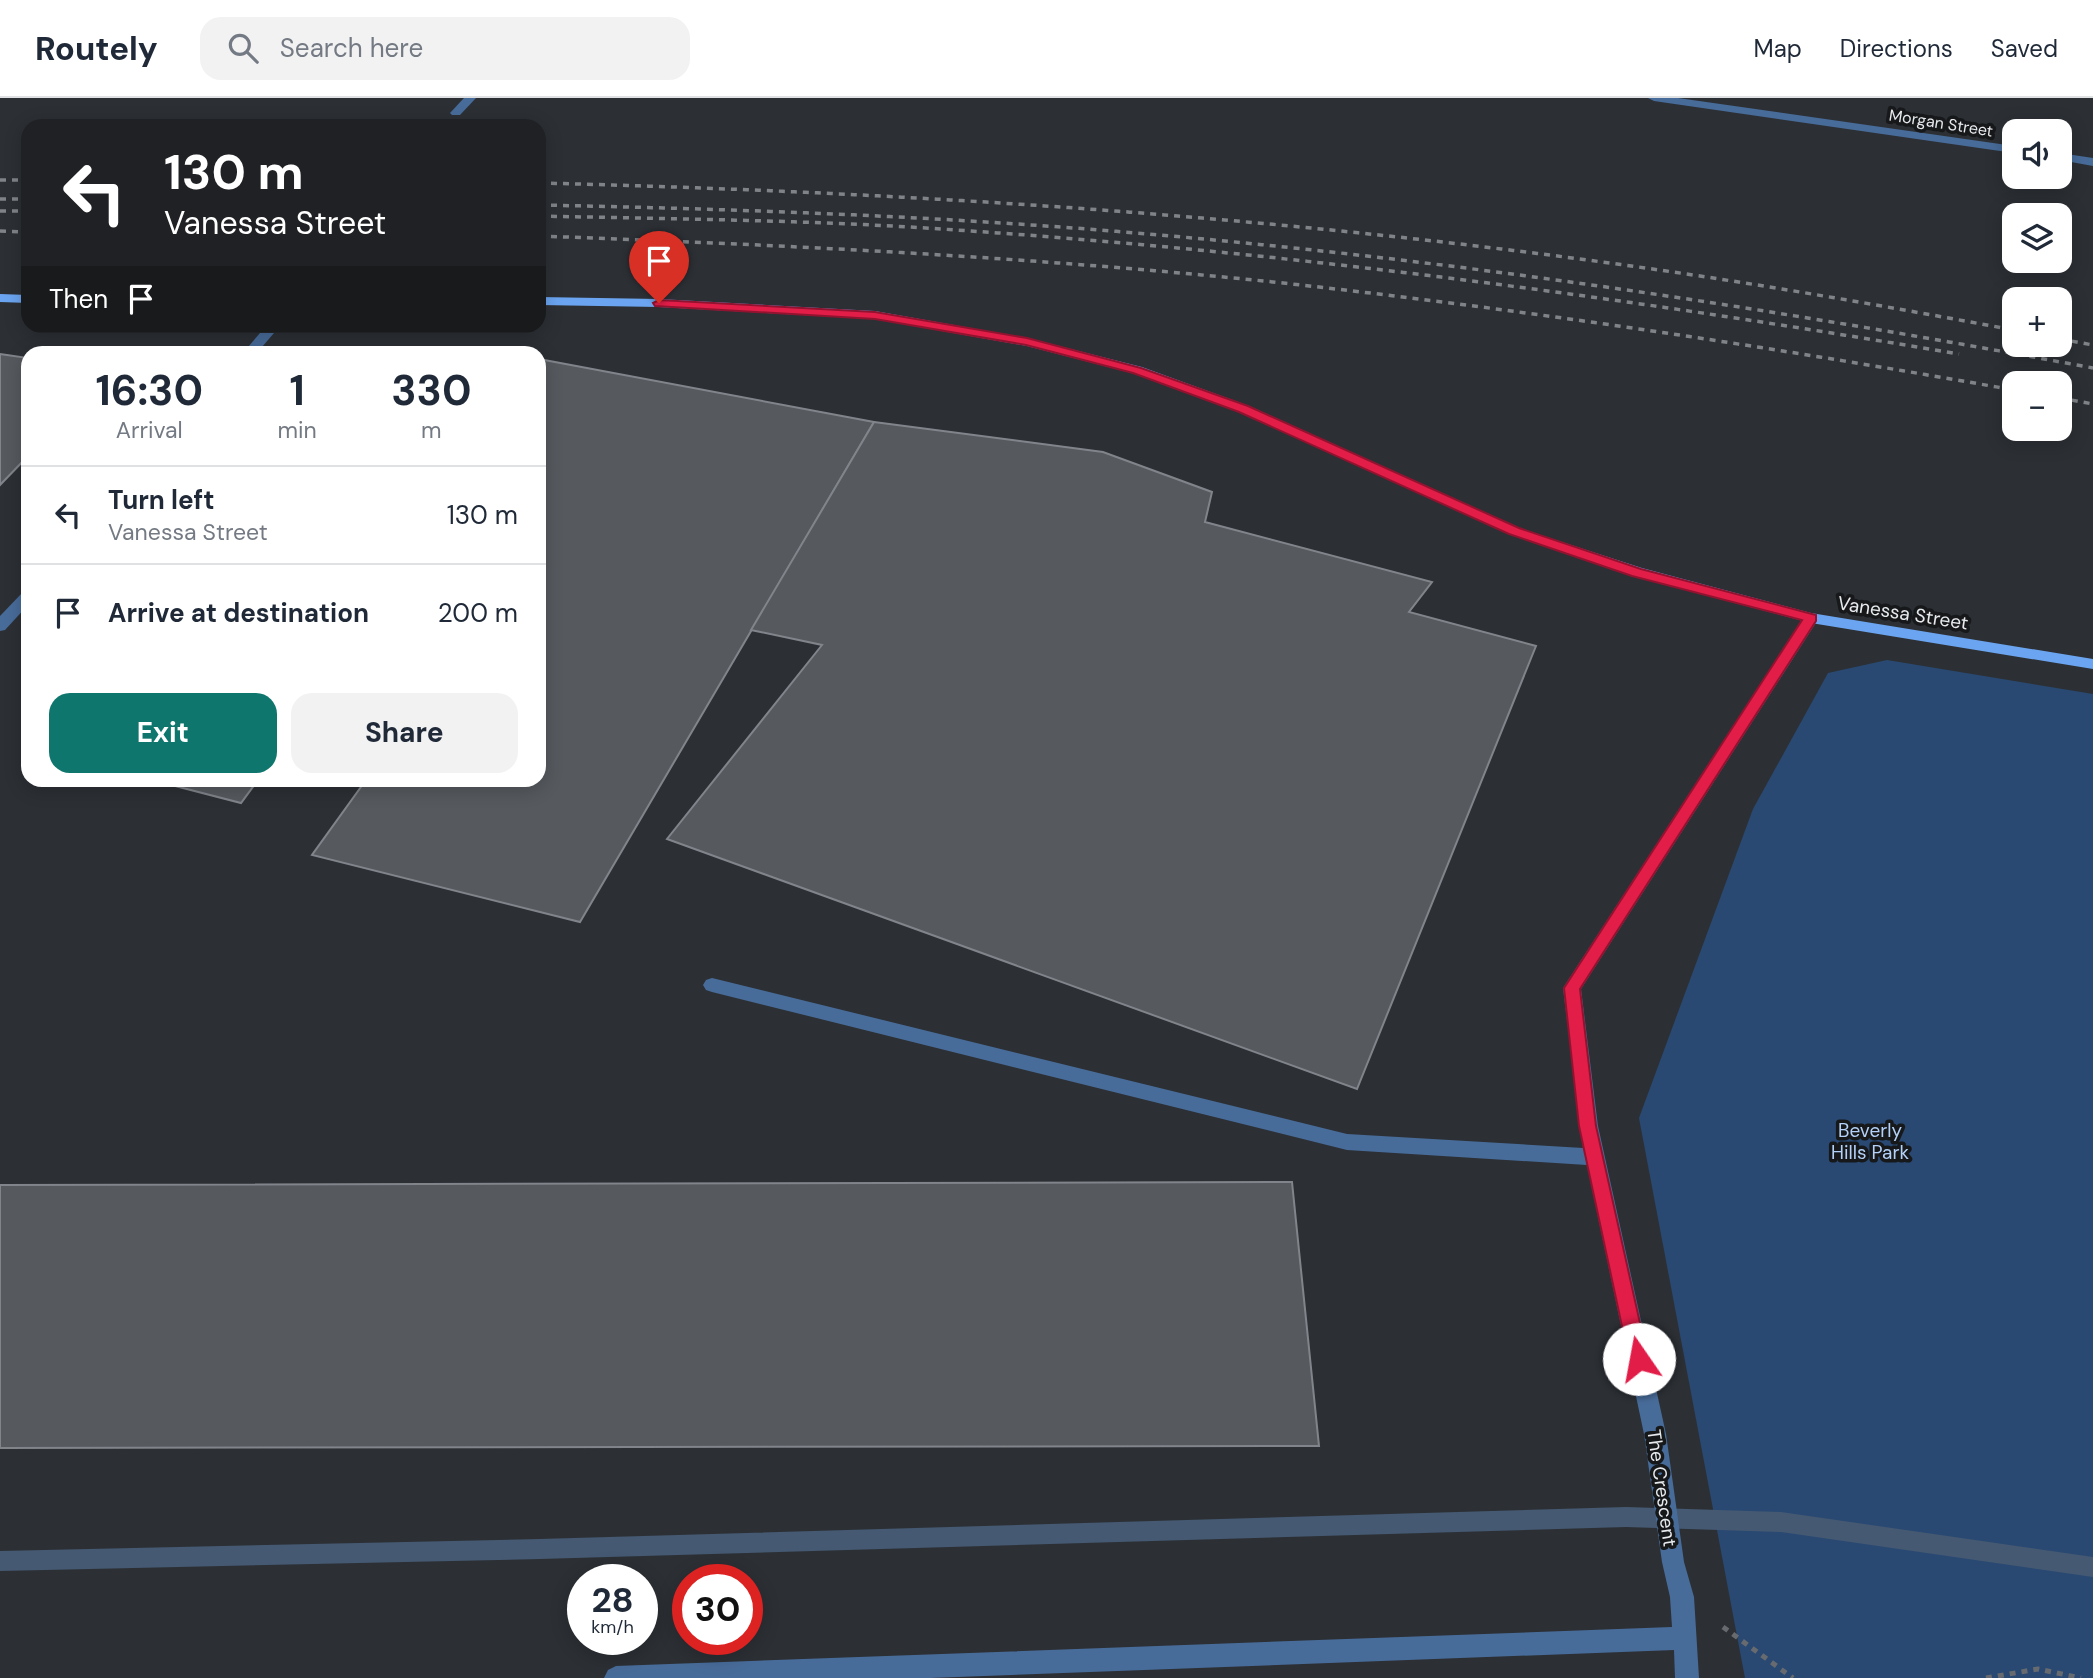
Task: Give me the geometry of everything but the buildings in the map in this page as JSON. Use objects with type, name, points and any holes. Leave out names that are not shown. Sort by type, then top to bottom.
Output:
[{"type":"main road","points":[[0,299],[21,299]]},
{"type":"main road","name":"Vanessa Street","points":[[546,301],[697,305],[875,316],[1027,342],[1137,370],[1244,409],[1514,531],[1637,572],[1811,618],[2093,664]]},
{"type":"street","points":[[456,113],[470,98]]},
{"type":"street","name":"Morgan Street","points":[[1654,98],[2002,148]]},
{"type":"street","points":[[2072,159],[2093,162]]},
{"type":"street","points":[[0,626],[21,604]]},
{"type":"street","name":"The Crescent","points":[[1687,1678],[1682,1638],[1682,1597],[1673,1562],[1655,1434],[1588,1126],[1572,988],[1811,618]]},
{"type":"street","points":[[712,985],[1347,1142],[1594,1157]]},
{"type":"street","points":[[616,1678],[1682,1638]]},
{"type":"path","points":[[1682,1597],[1793,1678]]},
{"type":"path","points":[[1986,1678],[2038,1669],[2081,1678]]},
{"type":"green space","name":"Beverly Hills Park","points":[[1887,660],[2093,694],[2093,1678],[1745,1678],[1639,1118],[1753,809],[1828,673]]},
{"type":"waterway","points":[[0,1561],[540,1549],[1626,1517],[1781,1522],[2093,1567]]},
{"type":"railway","points":[[0,180],[21,180]]},
{"type":"railway","points":[[546,183],[947,200],[1219,219],[1354,232],[1673,272],[2002,328]]},
{"type":"railway","points":[[0,199],[21,199]]},
{"type":"railway","points":[[546,205],[912,218],[1061,227],[1257,244],[1616,288],[2093,368]]},
{"type":"railway","points":[[0,211],[21,211]]},
{"type":"railway","points":[[546,216],[891,226],[1197,250],[1579,295],[1959,354]]},
{"type":"railway","points":[[0,231],[21,232]]},
{"type":"railway","points":[[546,236],[911,253],[1283,283],[1649,330],[2002,388]]},
{"type":"railway","points":[[2072,341],[2093,345]]},
{"type":"railway","points":[[2072,400],[2093,404]]},
{"type":"route","points":[[659,303],[875,316],[1027,342],[1137,370],[1244,409],[1514,531],[1637,572],[1811,618],[1572,988],[1588,1126],[1639,1359]]}]
